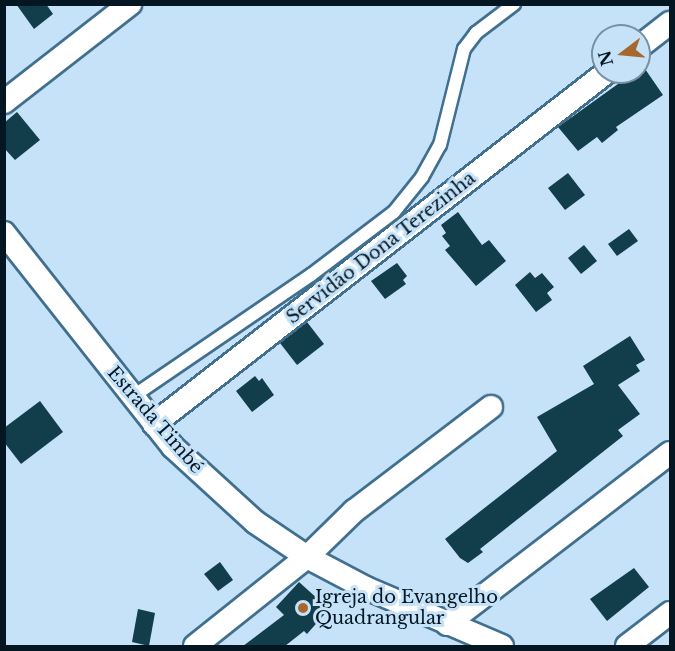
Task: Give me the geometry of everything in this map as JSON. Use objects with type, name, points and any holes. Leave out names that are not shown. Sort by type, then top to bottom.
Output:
[{"type":"street","points":[[4,102],[130,4]]},
{"type":"street","points":[[651,38],[670,23]]},
{"type":"street","name":"Servidão Dona Terezinha","points":[[154,424],[593,84]]},
{"type":"street","name":"Estrada Timbé","points":[[4,233],[154,424],[207,481],[255,522],[307,557],[447,624],[502,646]]},
{"type":"street","points":[[195,646],[307,557],[354,511],[491,407]]},
{"type":"street","points":[[447,624],[670,453]]},
{"type":"street","points":[[627,646],[670,613]]},
{"type":"lane","points":[[132,397],[311,275],[394,212],[422,177],[440,145],[464,49],[476,33],[514,4]]},
{"type":"building","points":[[16,4],[46,4],[53,14],[34,29]]},
{"type":"building","points":[[651,78],[663,95],[616,127],[618,130],[602,143],[597,137],[578,151],[558,127],[618,84],[651,84]]},
{"type":"building","points":[[17,112],[40,140],[15,160],[4,148],[4,123]]},
{"type":"building","points":[[568,173],[585,195],[565,210],[548,188]]},
{"type":"building","points":[[458,212],[482,245],[489,240],[506,261],[476,286],[445,250],[450,246],[442,236],[446,233],[441,225]]},
{"type":"building","points":[[629,229],[638,241],[617,256],[608,244]]},
{"type":"building","points":[[584,245],[597,261],[581,274],[568,258]]},
{"type":"building","points":[[397,263],[407,276],[403,280],[406,284],[385,299],[371,281]]},
{"type":"building","points":[[530,272],[535,278],[542,273],[554,287],[547,293],[552,300],[536,312],[515,285]]},
{"type":"building","points":[[307,322],[324,344],[297,365],[280,343]]},
{"type":"building","points":[[630,336],[645,360],[636,365],[640,371],[618,385],[640,414],[618,430],[623,436],[480,549],[483,552],[468,563],[460,558],[445,539],[557,451],[537,417],[594,384],[583,366]]},
{"type":"building","points":[[255,376],[259,381],[262,378],[274,395],[252,412],[236,391]]},
{"type":"building","points":[[40,401],[63,432],[21,464],[4,442],[4,428]]},
{"type":"building","points":[[220,562],[233,580],[218,591],[204,574]]},
{"type":"building","points":[[634,568],[649,587],[607,621],[590,599]]},
{"type":"building","name":"Igreja do Evangelho Quadrangular","points":[[299,582],[329,609],[307,634],[304,631],[285,646],[243,646],[284,615],[276,607]]},
{"type":"building","points":[[138,609],[155,613],[149,646],[132,642]]},
{"type":"place","name":"Igreja do Evangelho Quadrangular","points":[[303,608]]}]
